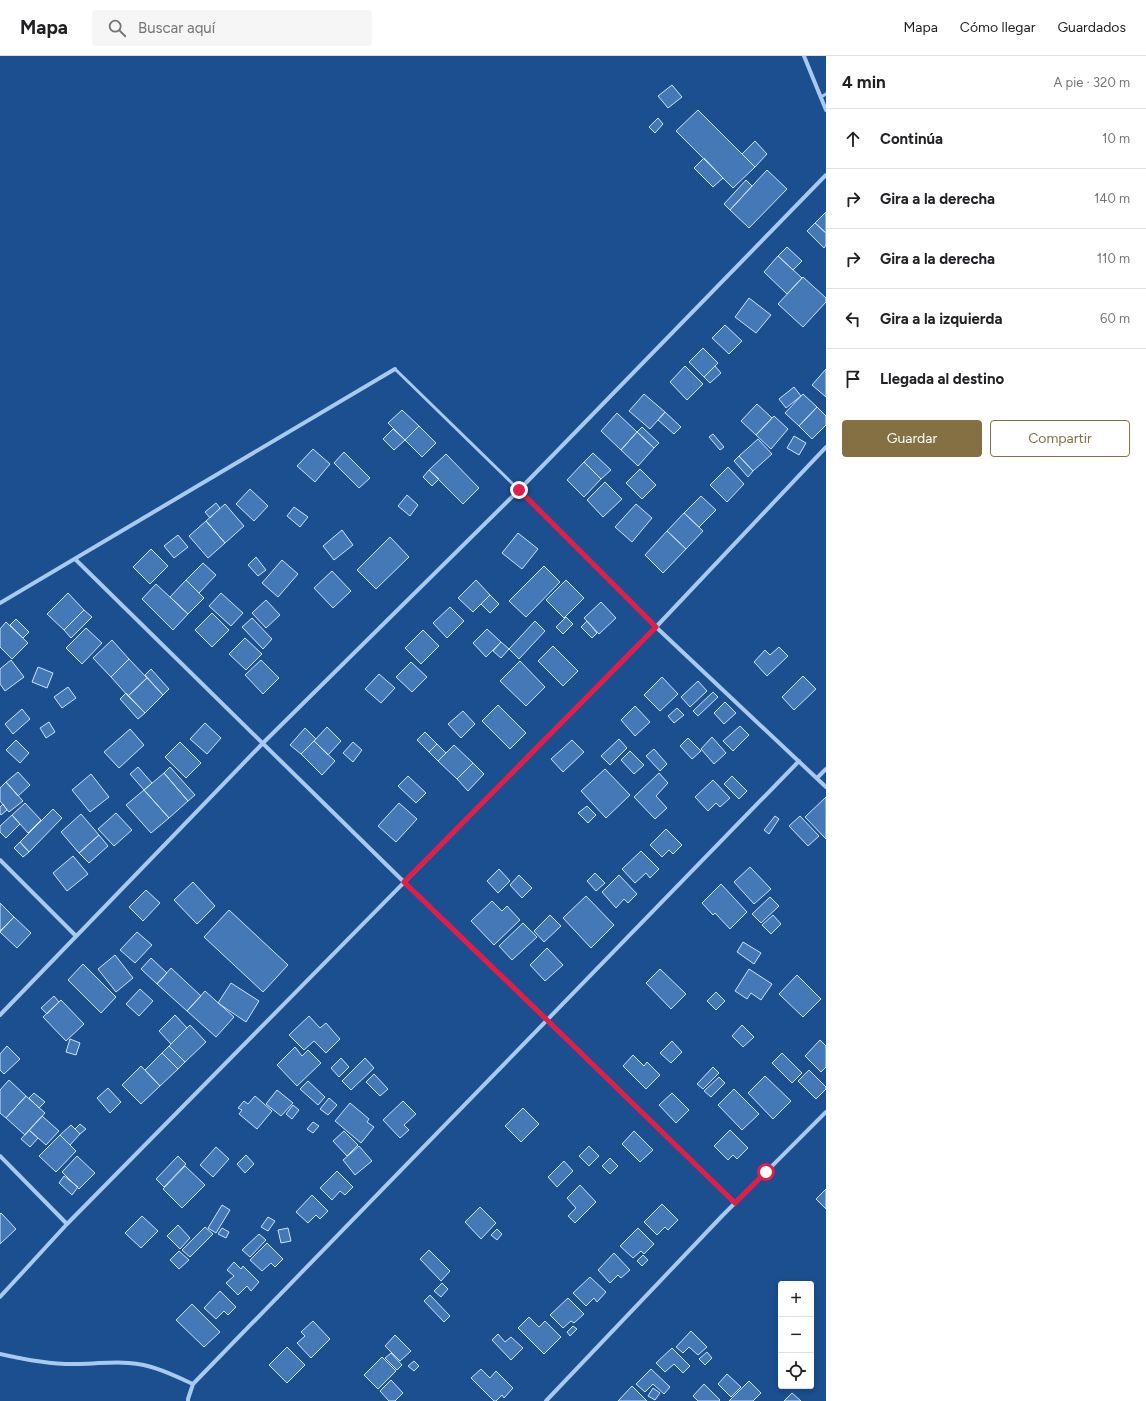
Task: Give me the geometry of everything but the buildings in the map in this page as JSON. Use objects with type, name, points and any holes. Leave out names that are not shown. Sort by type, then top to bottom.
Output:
[{"type":"street","points":[[804,56],[826,110]]},
{"type":"street","points":[[0,1015],[262,743],[519,490],[826,175]]},
{"type":"street","points":[[0,603],[395,369]]},
{"type":"street","points":[[0,1297],[67,1224],[656,627],[826,447]]},
{"type":"street","points":[[519,490],[656,627],[826,787]]},
{"type":"street","points":[[75,559],[404,882],[735,1203]]},
{"type":"street","points":[[188,1401],[193,1384],[799,760]]},
{"type":"street","points":[[817,778],[826,769]]},
{"type":"street","points":[[0,860],[76,936]]},
{"type":"street","points":[[546,1401],[735,1203],[826,1112]]},
{"type":"street","points":[[0,1156],[67,1224]]},
{"type":"street","points":[[0,1354],[44,1362],[65,1364],[122,1362],[139,1364],[173,1375],[193,1384]]},
{"type":"lane","points":[[821,97],[826,94]]},
{"type":"lane","points":[[395,369],[519,490]]},
{"type":"route","points":[[519,490],[656,627],[404,882],[735,1203],[766,1172]]}]
